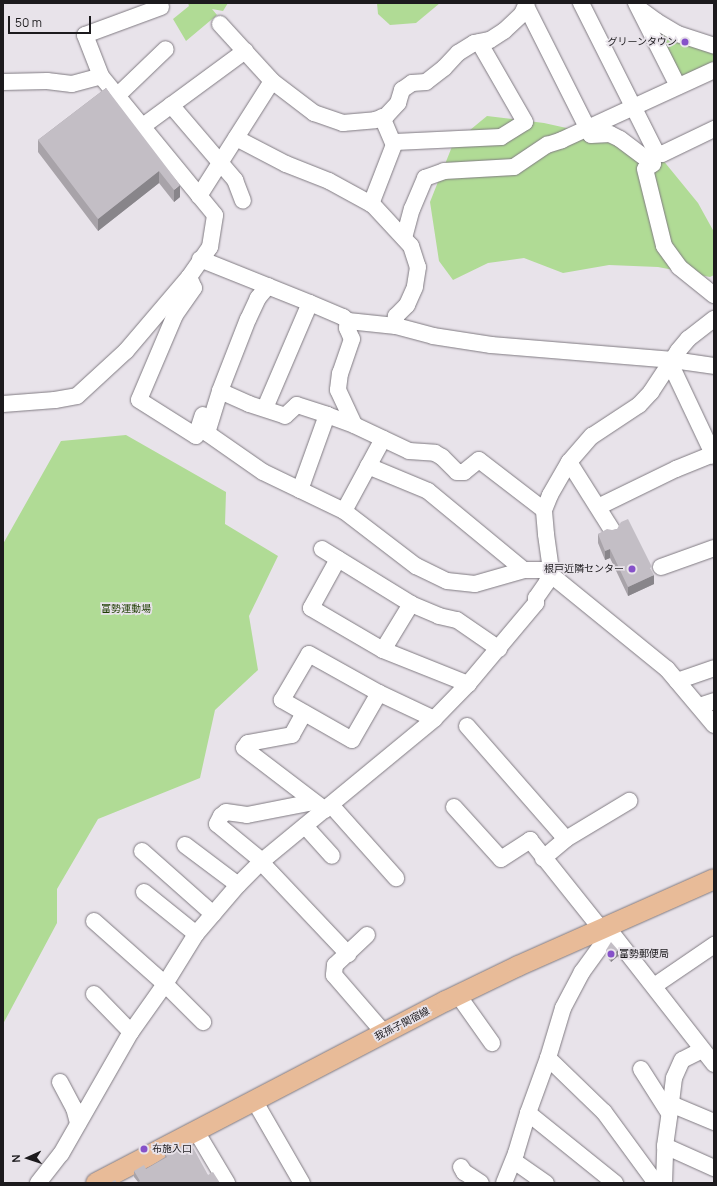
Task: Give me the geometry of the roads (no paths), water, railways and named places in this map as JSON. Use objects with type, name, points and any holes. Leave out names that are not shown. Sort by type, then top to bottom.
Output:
[{"type":"main road","name":"我孫子関宿線","points":[[96,1183],[458,995],[714,879]]},
{"type":"street","points":[[581,3],[656,152],[662,154],[714,129]]},
{"type":"street","points":[[220,24],[272,81],[314,114],[343,123],[386,116],[398,103],[402,90],[412,83],[426,82],[444,68],[458,53],[474,43],[490,40],[504,31],[522,14],[527,4]]},
{"type":"street","points":[[527,4],[591,135],[610,134],[654,164],[644,169],[664,246],[679,267],[714,295]]},
{"type":"street","points":[[638,5],[678,86]]},
{"type":"street","points":[[638,5],[656,21],[678,34],[714,46]]},
{"type":"street","points":[[3,404],[55,400],[77,396],[126,351],[189,277],[200,259],[210,247],[215,215],[101,76],[85,35],[161,7]]},
{"type":"street","points":[[371,204],[395,142],[501,137],[525,122],[479,42]]},
{"type":"street","points":[[118,95],[166,49]]},
{"type":"street","points":[[142,126],[245,51]]},
{"type":"street","points":[[404,238],[412,209],[425,178],[444,171],[514,167],[546,145],[588,128],[714,70]]},
{"type":"street","points":[[3,82],[47,81],[72,84],[101,76]]},
{"type":"street","points":[[199,196],[272,81]]},
{"type":"street","points":[[171,105],[235,180],[243,201]]},
{"type":"street","points":[[382,117],[394,145]]},
{"type":"street","points":[[236,138],[286,164],[329,181],[371,204],[411,246],[418,267],[415,287],[407,305],[396,316],[396,326]]},
{"type":"street","points":[[200,259],[310,303],[343,317],[348,321],[396,326],[433,336],[491,345],[714,366]]},
{"type":"street","points":[[189,277],[194,288],[175,315],[139,400],[196,436],[211,388],[240,316],[252,289],[263,284]]},
{"type":"street","points":[[263,284],[220,391],[207,433],[263,472],[344,511],[416,566],[447,581],[475,584],[524,570],[551,572],[667,669],[677,681],[707,703],[714,725]]},
{"type":"street","points":[[265,408],[310,303]]},
{"type":"street","points":[[38,1183],[61,1154],[131,1032],[165,984],[196,934],[213,914],[261,861],[305,826],[323,805],[434,719],[499,649],[536,603],[536,598],[548,582],[551,572],[544,510],[550,495],[569,462],[592,436],[639,405],[651,392],[688,339],[714,319]]},
{"type":"street","points":[[348,321],[347,328],[352,339],[340,373],[338,390],[354,425]]},
{"type":"street","points":[[598,507],[676,469],[714,455],[671,362]]},
{"type":"street","points":[[220,391],[249,404],[265,408],[285,416],[298,406],[327,415],[354,425],[382,440],[409,451],[435,453],[442,457],[457,472],[464,472],[479,460],[544,510]]},
{"type":"street","points":[[300,490],[327,415]]},
{"type":"street","points":[[344,511],[382,440]]},
{"type":"street","points":[[569,462],[612,530]]},
{"type":"street","points":[[368,466],[428,492],[524,570]]},
{"type":"street","points":[[661,566],[714,548]]},
{"type":"street","points":[[322,549],[411,604],[439,616],[457,620],[499,649]]},
{"type":"street","points":[[338,560],[310,608],[383,650],[468,684]]},
{"type":"street","points":[[383,650],[411,604]]},
{"type":"street","points":[[379,692],[352,740],[282,700],[309,654],[379,692],[434,719]]},
{"type":"street","points":[[677,681],[714,668]]},
{"type":"street","points":[[304,712],[292,735],[248,743],[244,748],[323,805],[396,878]]},
{"type":"street","points":[[467,726],[566,839]]},
{"type":"street","points":[[543,858],[566,839],[629,801]]},
{"type":"street","points":[[323,805],[248,815],[226,812],[221,816],[217,824],[261,861],[348,954]]},
{"type":"street","points":[[454,807],[501,859],[530,840],[543,858],[654,986],[714,1064]]},
{"type":"street","points":[[305,826],[332,856]]},
{"type":"street","points":[[185,845],[238,885]]},
{"type":"street","points":[[142,851],[213,914]]},
{"type":"street","points":[[144,892],[196,934]]},
{"type":"street","points":[[94,921],[165,984],[203,1022]]},
{"type":"street","points":[[504,1183],[514,1161],[563,1008],[606,929]]},
{"type":"street","points":[[367,935],[335,965],[334,975],[384,1033]]},
{"type":"street","points":[[654,986],[714,945]]},
{"type":"street","points":[[94,994],[131,1032]]},
{"type":"street","points":[[458,995],[492,1043]]},
{"type":"street","points":[[664,1183],[665,1146],[674,1078],[682,1060],[702,1050]]},
{"type":"street","points":[[548,1058],[604,1112],[656,1183]]},
{"type":"street","points":[[641,1069],[670,1108],[714,1122]]},
{"type":"street","points":[[60,1082],[74,1108],[78,1123]]},
{"type":"street","points":[[254,1100],[302,1183]]},
{"type":"street","points":[[528,1114],[615,1183]]},
{"type":"street","points":[[196,1131],[227,1183]]},
{"type":"street","points":[[665,1146],[714,1168]]},
{"type":"street","points":[[514,1161],[546,1183]]},
{"type":"street","points":[[461,1167],[464,1172],[481,1183]]},
{"type":"place","name":"グリーンタウン","points":[[685,42]]},
{"type":"place","name":"根戸近隣センター","points":[[632,569]]},
{"type":"place","name":"富勢郵便局","points":[[611,954]]},
{"type":"place","name":"布施入口","points":[[144,1149]]},
{"type":"park label","name":"富勢運動場","points":[[126,609]]}]
